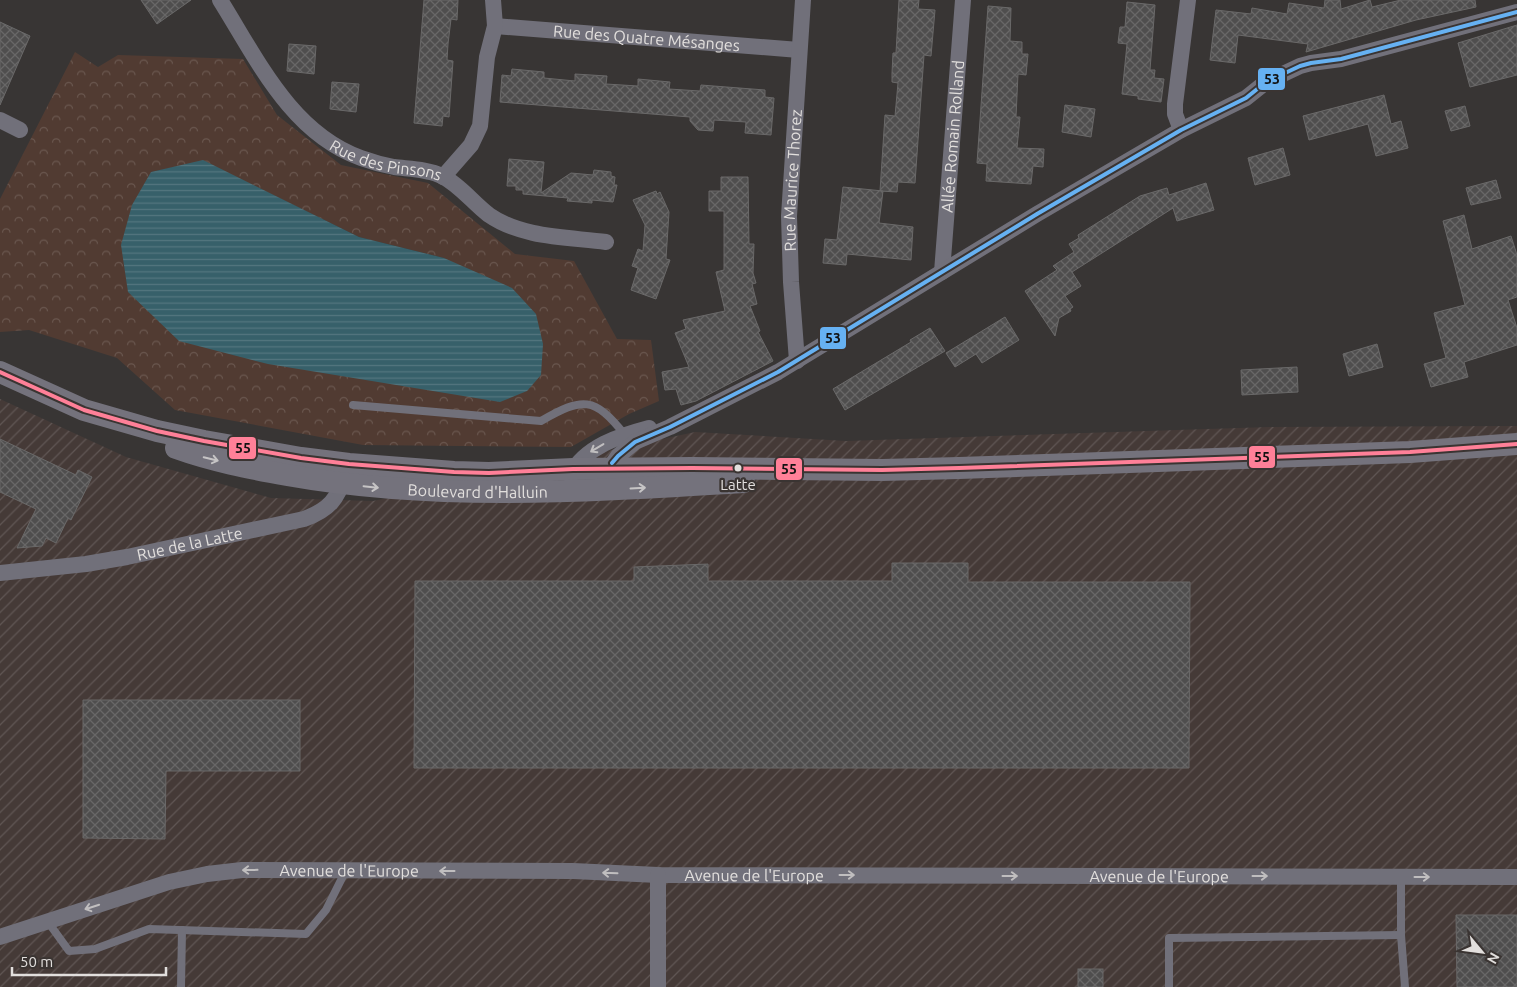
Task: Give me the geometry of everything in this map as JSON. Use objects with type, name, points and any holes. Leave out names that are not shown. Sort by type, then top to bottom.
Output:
[{"type":"main road","name":"Boulevard d'Halluin","points":[[0,372],[136,434],[202,457],[276,473],[346,474],[437,471],[489,473],[573,469],[605,479]]},
{"type":"main road","name":"Boulevard d'Halluin","points":[[346,474],[405,490],[448,492],[562,491],[605,479],[792,479],[882,470],[1410,452],[1517,444]]},
{"type":"street","name":"Rue des Pinsons","points":[[220,0],[282,98],[310,126],[336,146],[360,157],[392,167],[433,173],[443,177],[489,215],[510,226],[540,234],[606,242]]},
{"type":"street","points":[[443,177],[471,145],[480,126],[487,57],[495,26],[493,0]]},
{"type":"street","name":"Rue Maurice Thorez","points":[[797,361],[790,282],[789,225],[803,0]]},
{"type":"street","name":"Allée Romain Rolland","points":[[942,272],[962,0]]},
{"type":"street","points":[[1181,130],[1175,114],[1175,104],[1188,0]]},
{"type":"street","points":[[605,479],[618,456],[636,442],[749,388],[797,361],[942,272],[1181,130],[1246,98],[1266,82],[1300,66],[1341,59],[1517,12]]},
{"type":"street","name":"Rue des Quatre Mésanges","points":[[495,26],[799,50]]},
{"type":"street","points":[[0,120],[20,130]]},
{"type":"street","points":[[562,491],[573,469],[591,451],[625,435],[692,416]]},
{"type":"street","name":"Rue de la Latte","points":[[0,573],[86,564],[127,557],[304,519],[319,513],[329,505],[338,493],[346,474]]},
{"type":"street","name":"Avenue de l'Europe","points":[[0,937],[169,882],[207,874],[242,870],[573,871],[658,875],[1517,878]]},
{"type":"street","points":[[658,875],[658,987]]},
{"type":"lane","points":[[353,405],[541,421],[580,403],[597,407],[609,415],[625,435]]},
{"type":"lane","points":[[48,922],[69,951],[95,948],[149,929],[306,934],[326,910],[346,870]]},
{"type":"lane","points":[[1401,877],[1401,935],[1405,987]]},
{"type":"lane","points":[[181,987],[182,930]]},
{"type":"lane","points":[[1169,987],[1169,938],[1401,935]]},
{"type":"shaded area","points":[[0,399],[126,457],[271,498],[373,501],[695,432],[846,441],[1269,427],[1517,426],[1517,987],[0,987]]},
{"type":"green space","points":[[75,52],[98,67],[118,55],[243,59],[277,115],[341,165],[428,183],[515,254],[574,261],[617,339],[651,340],[659,401],[629,414],[571,447],[363,445],[175,410],[117,358],[29,330],[0,332],[0,199]],"holes":[[[203,161],[359,237],[444,258],[536,314],[151,172]]]},
{"type":"water","points":[[203,160],[359,237],[444,258],[512,288],[536,314],[543,344],[541,375],[527,391],[500,402],[268,364],[179,341],[128,292],[121,245],[132,205],[151,172]]},
{"type":"building","points":[[141,0],[191,0],[157,24]]},
{"type":"building","points":[[424,0],[458,0],[457,20],[451,19],[448,44],[447,60],[453,61],[449,117],[443,116],[442,126],[414,123]]},
{"type":"building","points":[[899,0],[919,0],[918,9],[935,10],[931,56],[924,55],[915,183],[898,182],[897,192],[880,191],[885,115],[895,116],[898,83],[892,82],[892,73],[893,53],[896,53]]},
{"type":"building","points":[[1325,0],[1340,0],[1341,9],[1370,0],[1372,7],[1401,0],[1475,0],[1476,7],[1416,20],[1306,52],[1308,44],[1238,35],[1235,63],[1210,60],[1216,10],[1251,14],[1252,8],[1287,14],[1289,3],[1324,8]]},
{"type":"building","points":[[1127,2],[1155,5],[1150,70],[1155,70],[1154,78],[1164,79],[1161,102],[1138,99],[1138,96],[1122,94],[1127,44],[1118,43],[1120,27],[1125,27]]},
{"type":"building","points":[[988,6],[1011,8],[1010,41],[1022,42],[1022,54],[1028,54],[1026,75],[1018,74],[1016,117],[1020,117],[1017,148],[1044,149],[1043,167],[1033,166],[1031,184],[986,181],[987,164],[977,163]]},
{"type":"building","points":[[0,22],[30,36],[0,105]]},
{"type":"building","points":[[1517,25],[1517,75],[1470,87],[1458,43]]},
{"type":"building","points":[[289,44],[316,46],[314,74],[287,71]]},
{"type":"building","points":[[512,69],[544,72],[544,78],[575,81],[575,74],[607,76],[606,84],[638,86],[638,79],[670,82],[669,89],[700,91],[701,85],[765,90],[765,97],[774,98],[771,135],[745,133],[746,122],[714,120],[713,131],[698,130],[690,121],[690,117],[500,102],[502,75],[511,76]]},
{"type":"building","points":[[332,82],[359,84],[356,112],[330,109]]},
{"type":"building","points":[[1384,95],[1391,124],[1401,121],[1408,148],[1376,156],[1368,124],[1309,140],[1303,116]]},
{"type":"building","points":[[1065,105],[1095,109],[1091,137],[1062,132]]},
{"type":"building","points":[[1465,106],[1470,126],[1451,131],[1445,111]]},
{"type":"building","points":[[1283,148],[1290,175],[1255,185],[1248,158]]},
{"type":"building","points":[[509,159],[544,162],[541,193],[571,173],[593,175],[594,170],[611,172],[611,176],[615,177],[614,185],[617,185],[613,202],[592,200],[592,203],[567,201],[568,198],[523,194],[523,190],[516,190],[516,186],[507,186]]},
{"type":"building","points":[[721,177],[748,177],[749,244],[754,244],[753,273],[756,283],[752,284],[757,304],[750,306],[760,331],[758,332],[773,361],[696,401],[681,405],[676,389],[665,390],[662,372],[689,367],[675,333],[686,329],[683,320],[725,311],[716,272],[724,270],[724,211],[709,211],[709,191],[721,191]]},
{"type":"building","points":[[1496,180],[1501,198],[1471,205],[1466,188]]},
{"type":"building","points":[[1206,183],[1214,210],[1177,221],[1173,208],[1072,272],[1081,286],[1065,296],[1073,307],[1070,309],[1071,311],[1059,318],[1055,336],[1025,291],[1057,270],[1053,266],[1074,252],[1069,244],[1079,238],[1078,235],[1140,196],[1167,188],[1169,195]]},
{"type":"building","points":[[843,187],[883,191],[879,223],[913,227],[911,260],[847,254],[846,265],[823,263],[825,239],[837,240]]},
{"type":"building","points":[[656,191],[657,194],[660,192],[669,212],[666,259],[670,260],[656,299],[631,290],[638,268],[632,266],[638,249],[643,251],[645,225],[633,200]]},
{"type":"building","points":[[1464,215],[1472,249],[1511,236],[1517,255],[1517,297],[1508,300],[1517,328],[1517,345],[1464,362],[1468,377],[1431,387],[1424,364],[1446,358],[1434,313],[1465,305],[1443,221]]},
{"type":"building","points":[[1005,317],[1019,340],[982,363],[976,354],[955,367],[946,353]]},
{"type":"building","points":[[930,328],[945,351],[845,410],[833,389],[911,342],[910,340]]},
{"type":"building","points":[[1377,344],[1383,367],[1349,376],[1343,354]]},
{"type":"building","points":[[1297,367],[1298,392],[1242,395],[1241,370]]},
{"type":"building","points":[[0,439],[76,475],[78,470],[92,477],[71,520],[68,518],[56,543],[46,538],[42,546],[17,548],[36,509],[0,492]]},
{"type":"building","points":[[892,563],[968,563],[968,582],[1190,582],[1189,768],[414,768],[415,581],[634,581],[634,567],[708,564],[708,581],[892,581]]},
{"type":"building","points":[[83,700],[300,700],[300,771],[166,771],[165,839],[83,838]]},
{"type":"building","points":[[1456,915],[1517,915],[1517,987],[1457,987]]},
{"type":"building","points":[[1078,969],[1103,969],[1103,987],[1078,987]]},
{"type":"transit line","name":"53","points":[[612,463],[635,442],[670,427],[778,372],[1037,214],[1181,130],[1246,98],[1266,82],[1300,66],[1341,59],[1517,12]]},
{"type":"transit line","name":"55","points":[[0,372],[84,410],[157,431],[301,458],[349,464],[454,472],[489,473],[573,469],[692,468],[882,470],[959,468],[1410,452],[1517,444]]},
{"type":"place","name":"Latte","points":[[738,468]]}]
